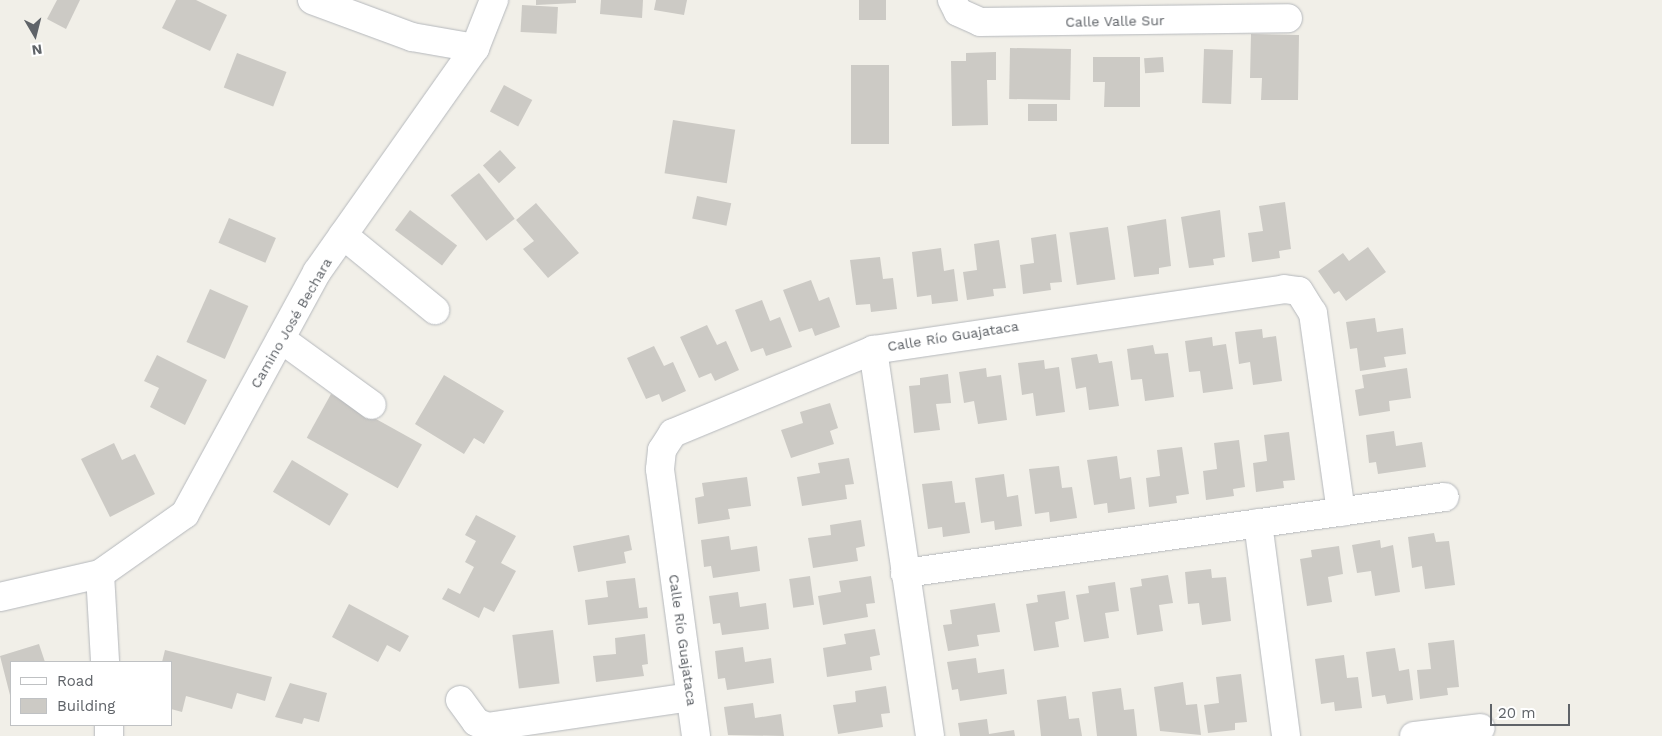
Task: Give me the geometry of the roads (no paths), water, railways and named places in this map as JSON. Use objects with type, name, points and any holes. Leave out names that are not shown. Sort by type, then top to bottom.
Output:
[{"type":"street","points":[[312,0],[412,36],[475,48]]},
{"type":"street","name":"Camino José Bechara","points":[[100,574],[185,514],[281,339],[343,235],[475,48],[494,0]]},
{"type":"street","name":"Calle Valle Sur","points":[[952,0],[958,12],[980,22],[1288,18]]},
{"type":"street","points":[[343,235],[435,310]]},
{"type":"street","name":"Calle Río Guajataca","points":[[696,736],[660,469],[662,450],[673,433],[873,350],[1284,289],[1299,291],[1313,313],[1341,512]]},
{"type":"street","points":[[281,339],[372,405]]},
{"type":"street","points":[[873,350],[930,736]]},
{"type":"street","points":[[905,573],[1445,497]]},
{"type":"street","points":[[1258,524],[1286,736]]},
{"type":"street","points":[[0,597],[100,574],[105,661]]},
{"type":"street","points":[[460,700],[476,722],[487,727],[690,697]]},
{"type":"street","points":[[1414,736],[1481,728]]}]
